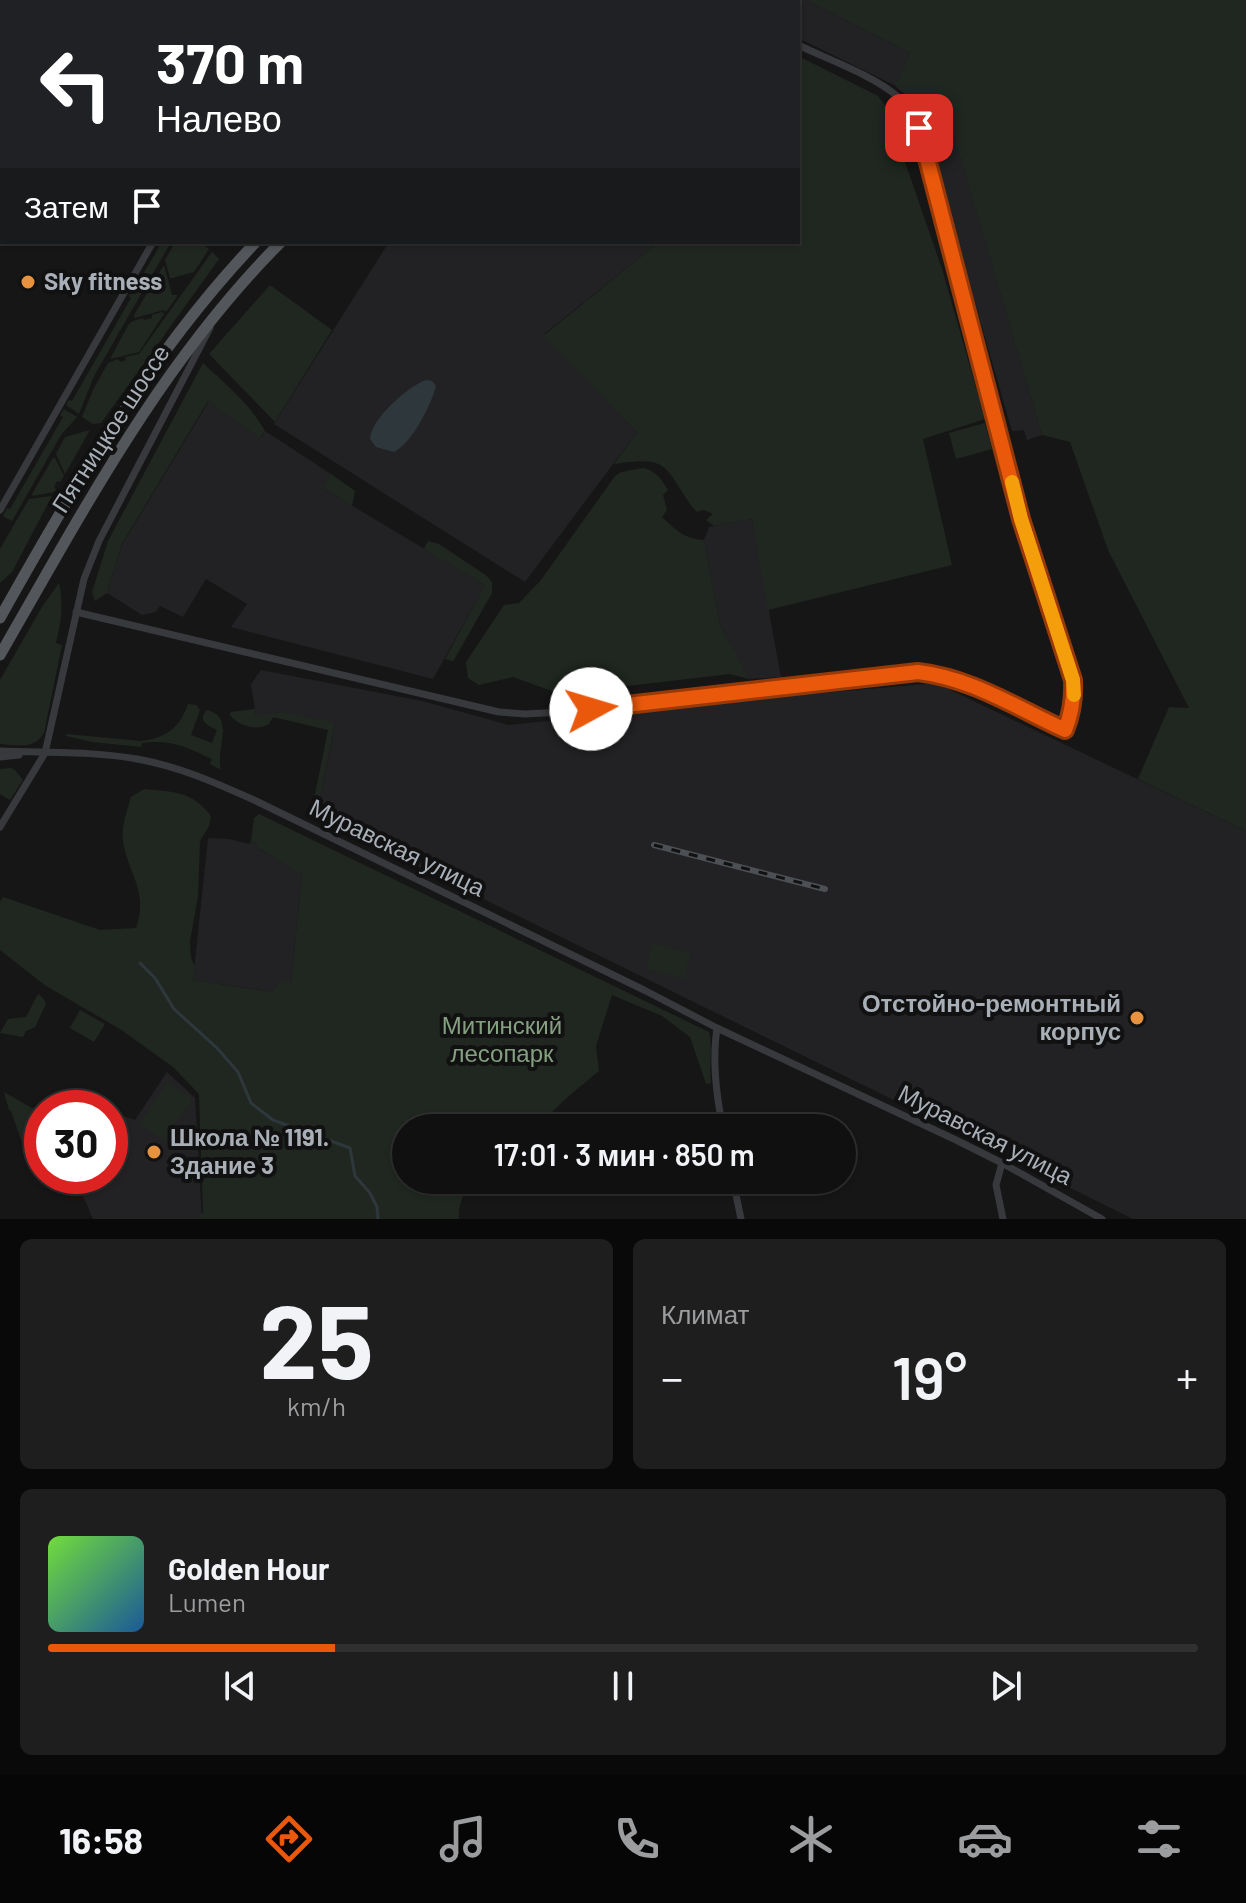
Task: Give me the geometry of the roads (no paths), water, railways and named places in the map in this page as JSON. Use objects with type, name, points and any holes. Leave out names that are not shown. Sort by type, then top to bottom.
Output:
[{"type":"main road","name":"Пятницкое шоссе","points":[[0,618],[53,524],[127,405],[180,332],[254,244]]},
{"type":"main road","name":"Пятницкое шоссе","points":[[0,655],[123,444],[189,349],[279,244]]},
{"type":"street","points":[[76,612],[499,712],[562,712],[918,672],[941,674],[970,685],[1065,730],[1072,714],[1073,680],[1021,519],[919,128],[899,98],[882,85],[800,46]]},
{"type":"street","points":[[0,510],[152,244]]},
{"type":"street","points":[[0,827],[45,753],[84,579],[99,541],[221,310]]},
{"type":"street","name":"Муравская улица","points":[[0,751],[138,759],[195,774],[1002,1163],[1102,1219]]},
{"type":"street","name":"Муравская улица","points":[[0,757],[45,753]]},
{"type":"street","points":[[717,1028],[714,1056],[720,1114]]},
{"type":"street","points":[[1002,1163],[996,1185],[1003,1219]]},
{"type":"street","points":[[736,1194],[741,1219]]},
{"type":"waterway","points":[[140,963],[155,978],[174,1009],[238,1072],[251,1103],[273,1120],[350,1148],[355,1176],[370,1193],[377,1207],[378,1219]]},
{"type":"railway","points":[[654,845],[825,889]]},
{"type":"place","name":"Sky fitness","points":[[28,282]]},
{"type":"place","name":"Отстойно-ремонтный корпус","points":[[1137,1018]]},
{"type":"place","name":"Школа № 1191. Здание 3","points":[[154,1152]]},
{"type":"park label","name":"Митинский лесопарк","points":[[502,1040]]}]
